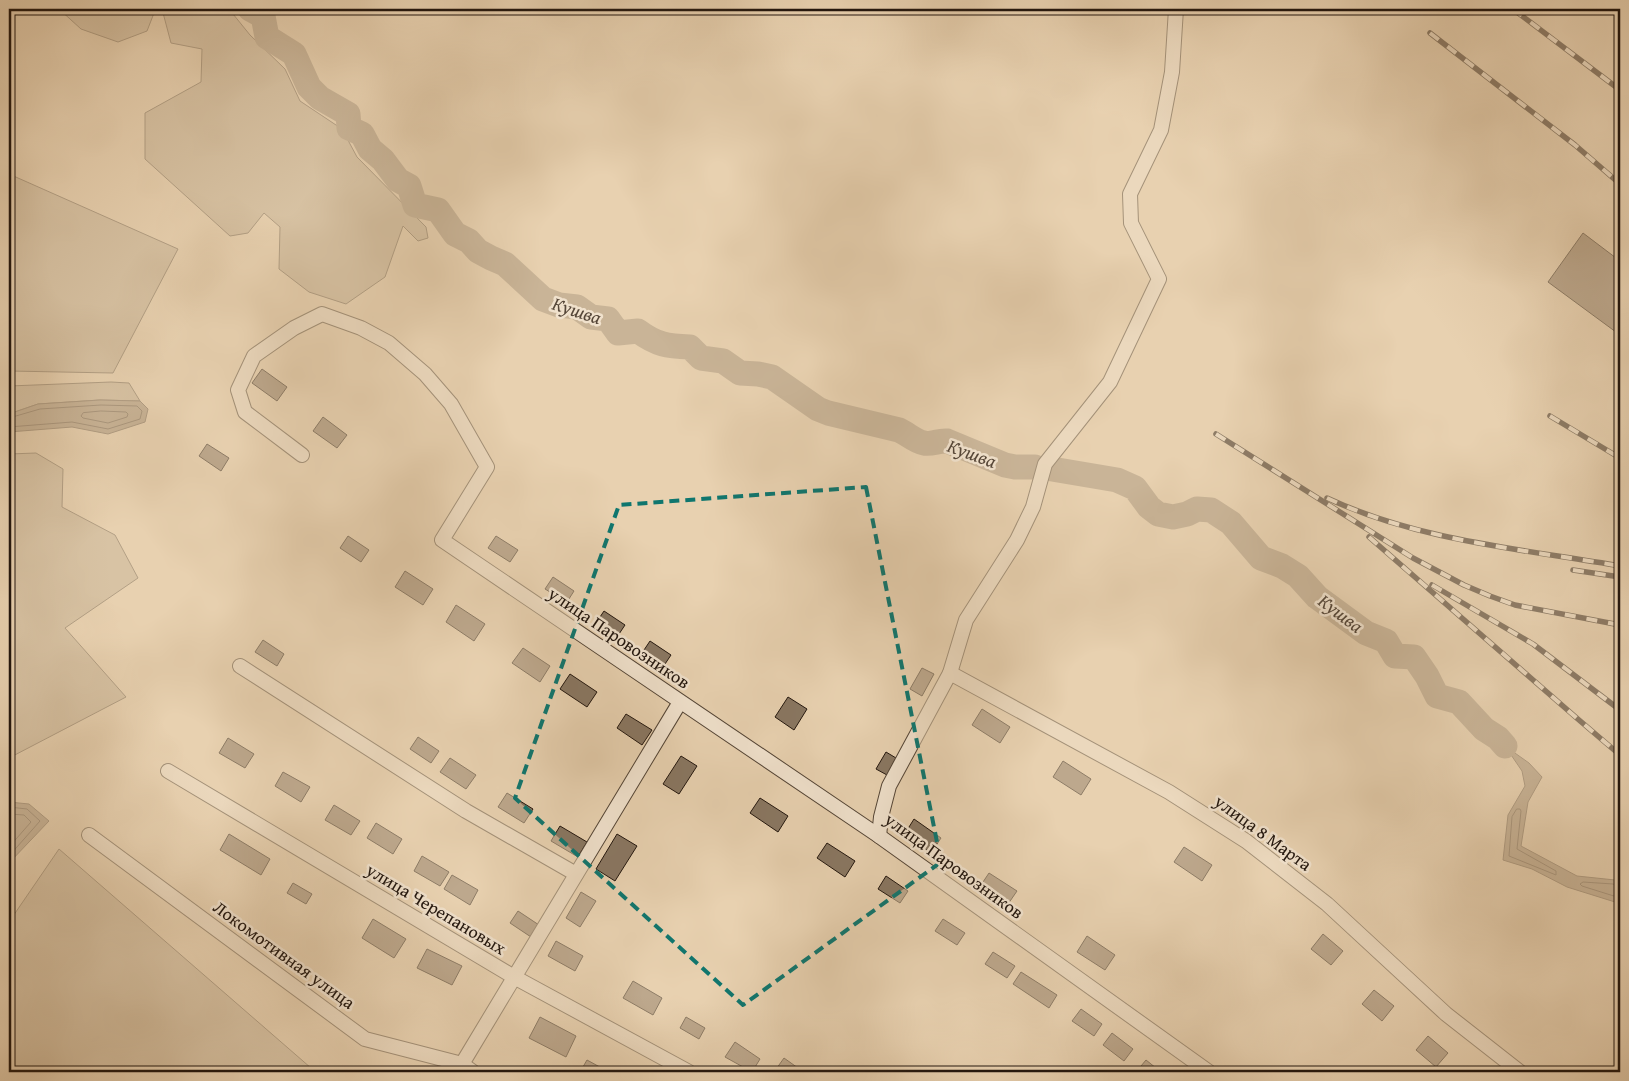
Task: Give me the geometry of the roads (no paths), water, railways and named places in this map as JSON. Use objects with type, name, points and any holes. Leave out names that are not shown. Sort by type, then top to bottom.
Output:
[{"type":"street","points":[[879,836],[880,817],[889,786],[950,672],[966,620],[1018,540],[1033,507],[1045,464],[1110,382],[1159,279],[1130,223],[1130,194],[1161,130],[1172,72],[1176,9]]},
{"type":"street","name":"улица Паровозников","points":[[302,455],[245,412],[238,390],[254,356],[294,328],[322,314],[361,328],[389,343],[425,374],[451,404],[487,468],[442,540],[879,836],[1209,1072]]},
{"type":"street","points":[[240,666],[466,812],[576,874]]},
{"type":"street","name":"улица 8 Марта","points":[[950,672],[1169,792],[1246,841],[1327,904],[1446,1014],[1520,1072]]},
{"type":"street","points":[[467,1068],[514,978],[680,702]]},
{"type":"street","name":"улица Черепановых","points":[[168,771],[514,978],[689,1072]]},
{"type":"street","name":"Локомотивная улица","points":[[89,834],[365,1039],[467,1068]]},
{"type":"water","points":[[100,400],[140,401],[148,409],[145,422],[108,434],[72,427],[9,432],[9,414],[38,404]]},
{"type":"water","points":[[1505,746],[1529,763],[1542,777],[1528,802],[1521,846],[1577,876],[1615,880],[1620,883],[1620,907],[1615,902],[1567,887],[1532,869],[1503,860],[1508,815],[1525,786],[1522,771]]},
{"type":"water","points":[[9,802],[29,804],[49,821],[9,863]]},
{"type":"waterway","name":"Кушва","points":[[250,9],[263,16],[267,37],[294,54],[309,87],[320,98],[348,114],[349,128],[362,134],[370,149],[383,160],[398,180],[409,186],[415,205],[438,210],[455,234],[469,241],[478,251],[505,264],[543,299],[559,305],[577,307],[591,317],[608,319],[618,333],[638,331],[662,344],[690,347],[701,358],[723,361],[740,373],[772,377],[818,409],[828,413],[899,430],[924,443],[947,441],[1005,465],[1035,467]]},
{"type":"waterway","name":"Кушва","points":[[1052,469],[1117,480],[1135,488],[1149,507],[1158,514],[1173,517],[1187,514],[1197,509],[1211,510],[1231,523],[1261,558],[1282,566],[1298,576],[1317,597],[1366,633],[1386,641],[1395,656],[1414,657],[1427,676],[1437,696],[1459,702],[1484,729],[1498,738],[1505,746]]},
{"type":"railway","points":[[1513,9],[1620,90]]},
{"type":"railway","points":[[1430,33],[1575,145],[1620,184]]},
{"type":"railway","points":[[1550,416],[1620,458]]},
{"type":"railway","points":[[1216,434],[1413,558],[1464,585],[1515,605],[1620,625]]},
{"type":"railway","points":[[1327,498],[1362,513],[1434,534],[1471,542],[1620,566]]},
{"type":"railway","points":[[1369,537],[1620,755]]},
{"type":"railway","points":[[1573,570],[1620,577]]},
{"type":"railway","points":[[1432,585],[1533,644],[1620,710]]}]
